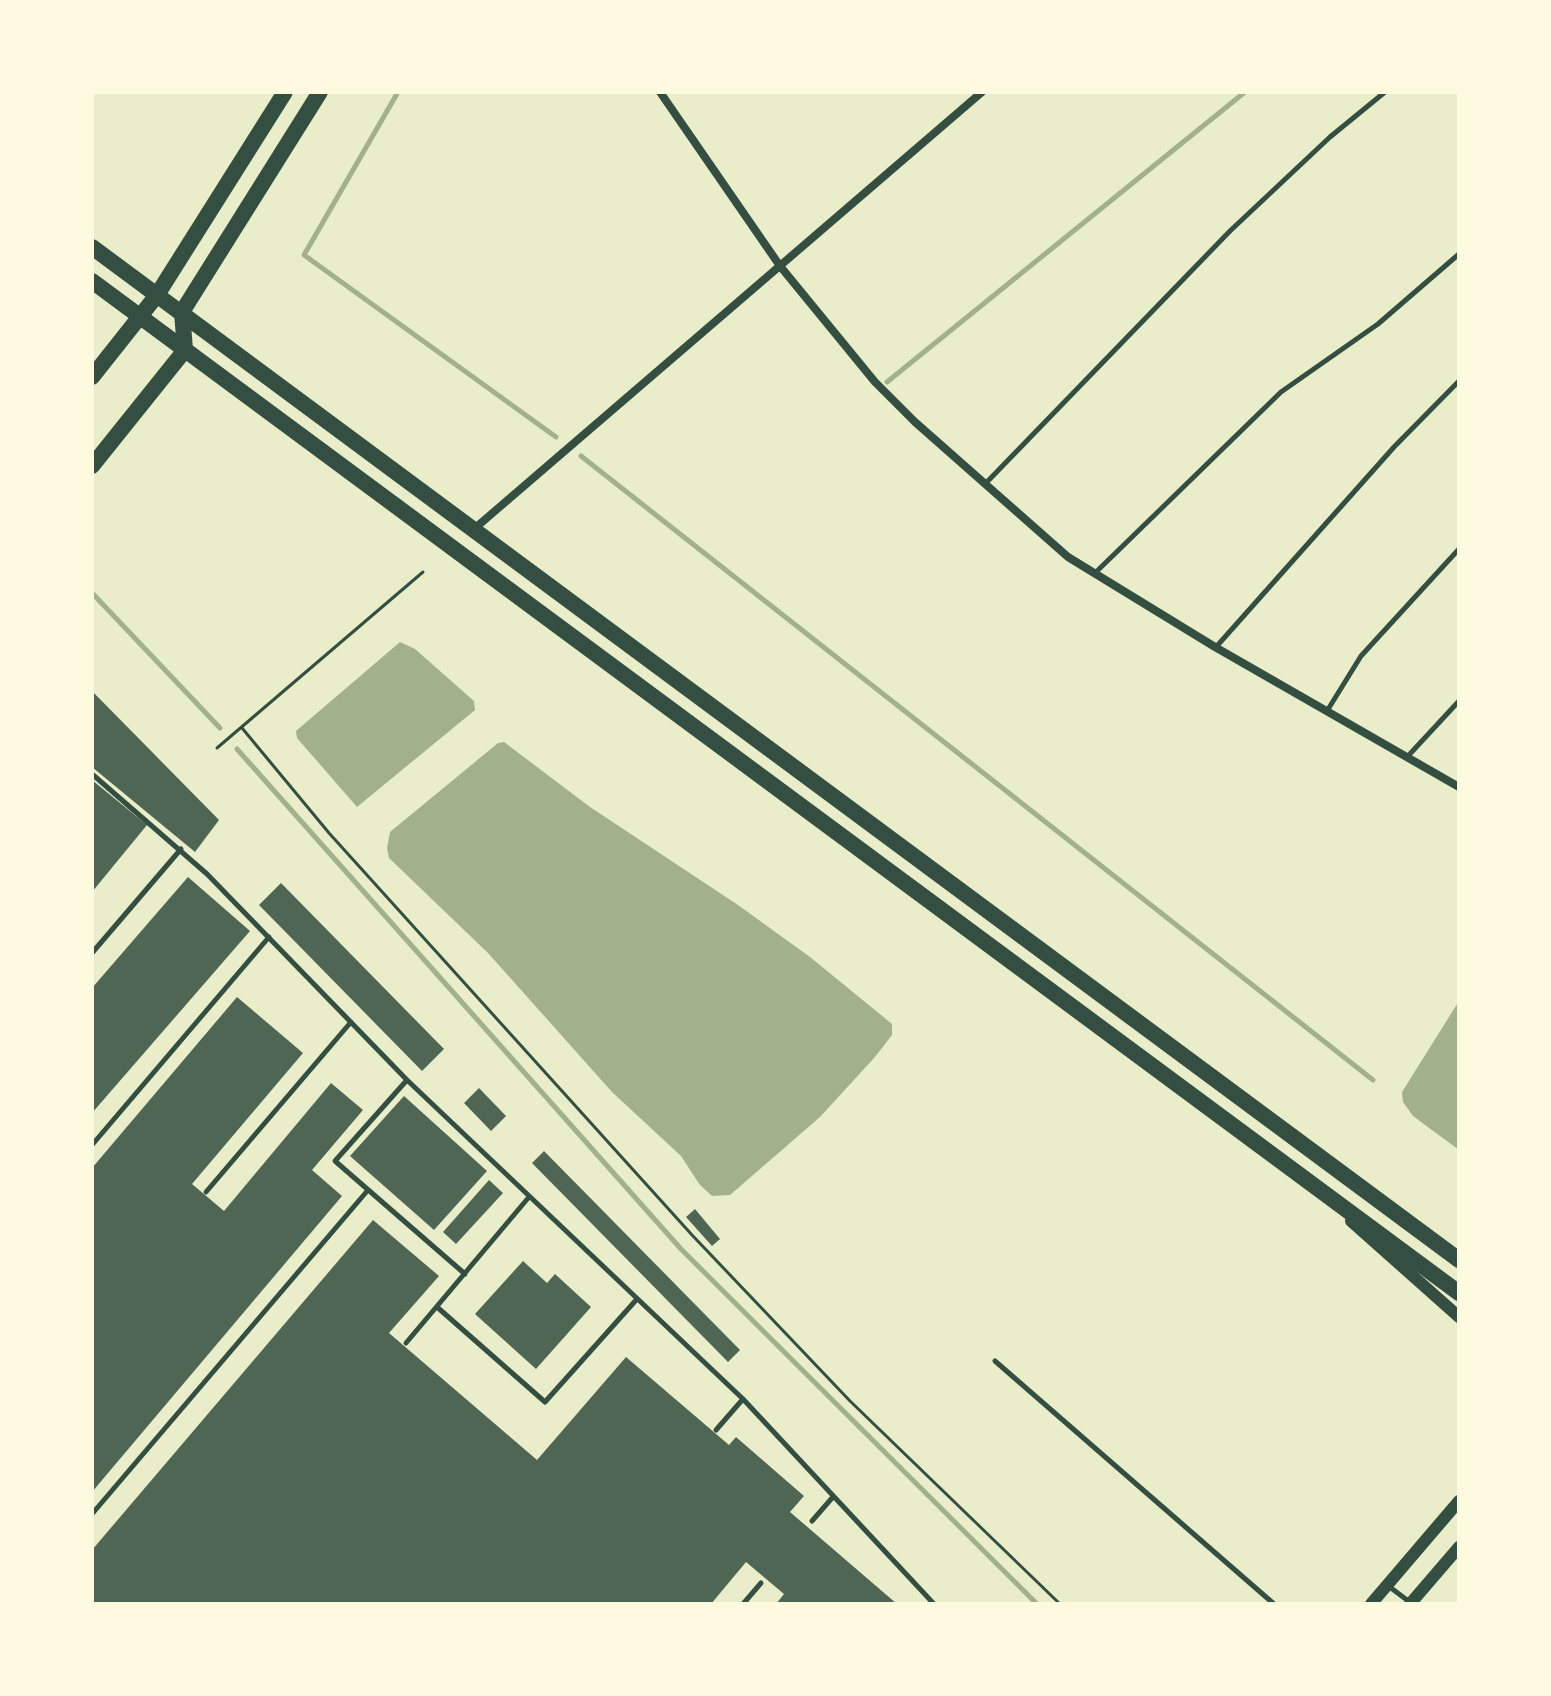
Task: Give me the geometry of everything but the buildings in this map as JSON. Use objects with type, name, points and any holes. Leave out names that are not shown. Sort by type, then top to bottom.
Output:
[{"type":"highway","points":[[92,377],[157,295],[285,92]]},
{"type":"highway","points":[[92,466],[185,350],[182,312],[320,92]]},
{"type":"highway","points":[[92,247],[1459,1260]]},
{"type":"highway","points":[[92,281],[1459,1293]]},
{"type":"street","points":[[660,92],[780,266],[875,382],[1068,557],[1215,647],[1459,787]]},
{"type":"street","points":[[474,529],[982,92]]},
{"type":"street","points":[[1279,1160],[1459,1317]]},
{"type":"street","points":[[1443,1519],[1459,1494]]},
{"type":"street","points":[[1371,1604],[1459,1501]]},
{"type":"street","points":[[1411,1604],[1459,1549]]},
{"type":"lane","points":[[985,484],[1230,231],[1330,137],[1385,92]]},
{"type":"lane","points":[[1094,573],[1281,392],[1378,324],[1459,254]]},
{"type":"lane","points":[[1215,647],[1394,447],[1459,381]]},
{"type":"lane","points":[[1327,711],[1361,656],[1459,549]]},
{"type":"lane","points":[[1407,757],[1459,701]]},
{"type":"lane","points":[[92,774],[181,849],[407,1080],[743,1399],[934,1604]]},
{"type":"lane","points":[[92,953],[181,849]]},
{"type":"lane","points":[[92,1145],[269,937]]},
{"type":"lane","points":[[206,1192],[351,1022]]},
{"type":"lane","points":[[407,1080],[335,1161],[465,1274]]},
{"type":"lane","points":[[92,1514],[368,1190]]},
{"type":"lane","points":[[406,1343],[530,1197]]},
{"type":"lane","points":[[437,1307],[545,1402],[637,1299]]},
{"type":"lane","points":[[995,1361],[1274,1604]]},
{"type":"lane","points":[[716,1430],[743,1399]]},
{"type":"lane","points":[[812,1521],[832,1498]]},
{"type":"lane","points":[[743,1604],[761,1583]]},
{"type":"lane","points":[[1387,1585],[1411,1604]]},
{"type":"path","points":[[217,748],[423,572]]},
{"type":"path","points":[[242,728],[329,833],[692,1235],[850,1401],[1060,1604]]},
{"type":"shaded area","points":[[400,642],[415,649],[474,701],[475,710],[357,807],[297,738],[296,731]]},
{"type":"shaded area","points":[[504,742],[590,807],[738,905],[810,957],[892,1024],[892,1035],[875,1057],[820,1117],[730,1195],[712,1196],[700,1185],[681,1156],[612,1092],[488,953],[389,858],[390,832],[498,743]]},
{"type":"shaded area","points":[[1459,1001],[1459,1150],[1413,1116],[1403,1102],[1402,1092]]},
{"type":"waterway","points":[[398,92],[304,255],[556,437]]},
{"type":"waterway","points":[[887,382],[1245,92]]},
{"type":"waterway","points":[[581,456],[1373,1080]]},
{"type":"waterway","points":[[94,595],[220,728]]},
{"type":"waterway","points":[[237,749],[681,1249],[1037,1604]]}]
